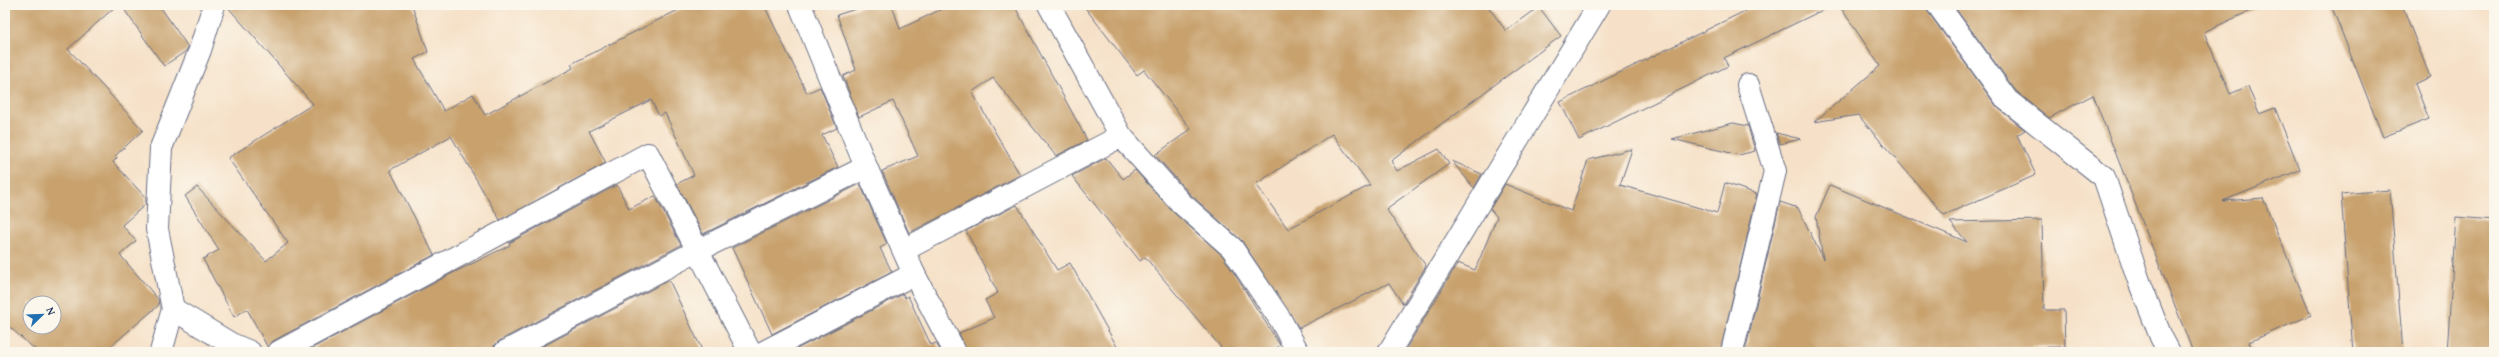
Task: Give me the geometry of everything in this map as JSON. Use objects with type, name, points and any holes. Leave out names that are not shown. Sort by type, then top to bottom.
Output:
[{"type":"street","points":[[161,352],[173,309],[157,229],[161,148],[200,50],[214,5]]},
{"type":"street","points":[[800,5],[866,166],[914,274],[955,352]]},
{"type":"street","points":[[1049,5],[1121,136],[1181,203],[1232,248],[1280,319],[1298,352]]},
{"type":"street","points":[[1389,352],[1599,5]]},
{"type":"street","points":[[1938,5],[2007,100],[2104,177],[2139,280],[2161,337],[2170,352]]},
{"type":"street","points":[[1732,352],[1775,171],[1748,85]]},
{"type":"street","points":[[904,250],[1121,136]]},
{"type":"street","points":[[279,352],[648,154],[700,250],[750,352]]},
{"type":"street","points":[[505,352],[700,250],[866,166]]},
{"type":"street","points":[[764,352],[914,274]]},
{"type":"street","points":[[173,309],[231,344],[250,352]]},
{"type":"building","points":[[5,5],[117,5],[68,49],[143,130],[115,156],[117,158],[113,162],[146,198],[146,204],[122,225],[136,241],[120,255],[158,299],[159,305],[104,352],[38,352],[5,323]]},
{"type":"building","points":[[121,5],[159,5],[188,47],[186,51],[164,66]]},
{"type":"building","points":[[226,5],[412,5],[428,52],[414,59],[444,111],[473,94],[485,115],[573,68],[571,64],[688,5],[764,5],[807,93],[820,87],[837,128],[822,135],[838,167],[703,234],[677,184],[694,175],[665,113],[659,116],[651,100],[589,131],[606,163],[500,220],[451,136],[390,170],[434,255],[273,341],[268,348],[247,309],[234,317],[203,259],[219,250],[185,196],[197,187],[266,261],[288,243],[228,158],[313,104]]},
{"type":"building","points":[[868,5],[892,5],[900,29],[950,5],[1014,5],[1087,140],[1056,156],[993,78],[972,92],[1020,175],[909,233],[882,171],[918,156],[893,101],[859,117],[843,76],[856,70],[837,15]]},
{"type":"building","points":[[1083,5],[1487,5],[1506,31],[1539,7],[1561,36],[1391,161],[1397,171],[1439,149],[1449,164],[1386,209],[1426,266],[1403,304],[1389,283],[1299,328],[1242,241],[1190,194],[1155,155],[1191,129],[1144,70],[1137,75]],"holes":[[[1332,134],[1370,185],[1288,229],[1256,184]]]},
{"type":"building","points":[[1757,5],[1833,5],[1724,58],[1728,66],[1579,140],[1560,102]]},
{"type":"building","points":[[1839,5],[1926,5],[1928,12],[1997,107],[2025,130],[2017,135],[2036,175],[1944,215],[1858,115],[1814,122],[1880,66]]},
{"type":"building","points":[[1953,5],[2263,5],[2204,32],[2230,94],[2248,86],[2259,114],[2275,108],[2300,170],[2223,201],[2263,198],[2311,315],[2249,342],[2253,352],[2193,352],[2093,95],[2049,118],[2016,91]]},
{"type":"building","points":[[2331,5],[2402,5],[2430,77],[2415,84],[2429,119],[2383,137]]},
{"type":"building","points":[[1733,123],[1748,126],[1755,151],[1739,155],[1672,139]]},
{"type":"building","points":[[1776,133],[1801,139],[1780,144]]},
{"type":"building","points":[[1632,149],[1620,185],[1717,213],[1725,183],[1757,194],[1720,352],[1404,352],[1458,263],[1475,270],[1497,217],[1490,209],[1505,184],[1571,211],[1588,160]]},
{"type":"building","points":[[1106,158],[1123,179],[1135,170],[1173,212],[1223,256],[1280,345],[1272,352],[1225,352],[1145,257],[1140,261],[1072,176]]},
{"type":"building","points":[[1452,161],[1482,174],[1474,188]]},
{"type":"building","points":[[860,184],[887,244],[880,248],[892,272],[772,334],[732,248]]},
{"type":"building","points":[[617,185],[629,209],[655,196],[681,245],[499,341],[494,346],[493,352],[305,352],[449,275],[510,245],[509,243]]},
{"type":"building","points":[[1830,185],[1967,242],[1950,222],[2042,220],[2044,310],[2064,310],[2065,347],[1984,348],[1983,352],[1745,352],[1780,202],[1798,208],[1823,259],[1816,217]]},
{"type":"building","points":[[2390,190],[2403,352],[2353,352],[2341,194]]},
{"type":"building","points":[[1017,205],[1057,270],[1070,263],[1120,352],[967,352],[959,333],[994,318],[985,300],[998,293],[966,231]]},
{"type":"building","points":[[2456,217],[2494,220],[2494,352],[2447,352]]},
{"type":"building","points":[[669,280],[703,352],[532,352]]},
{"type":"building","points":[[903,294],[905,298],[908,296],[931,345],[936,343],[941,352],[791,352]]}]
